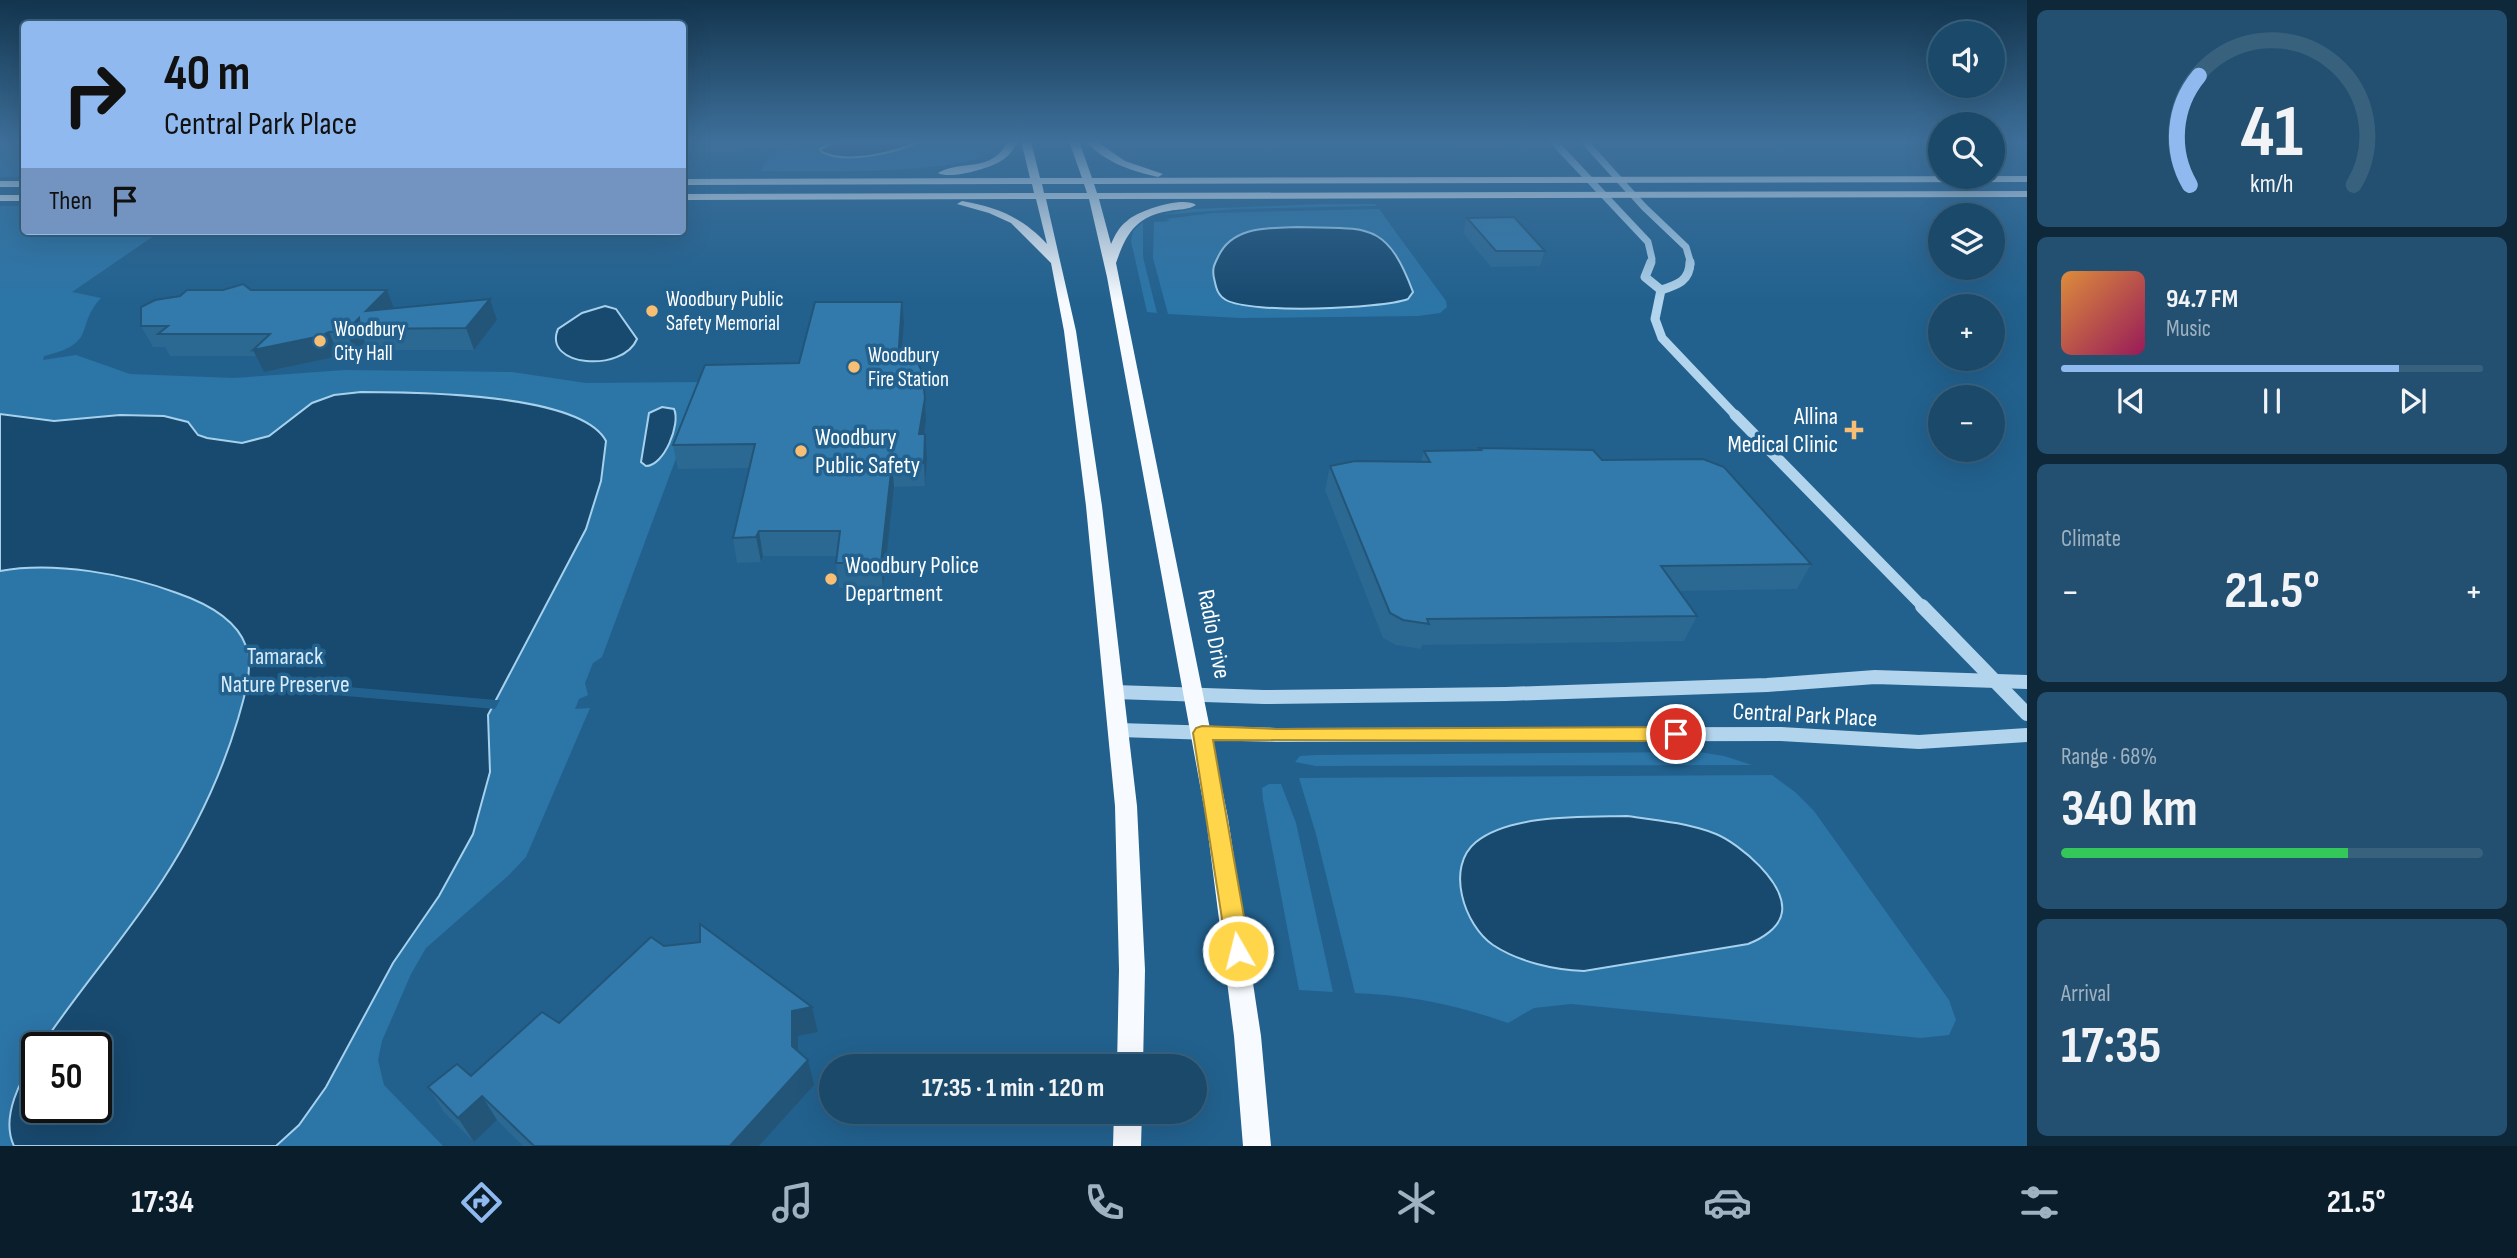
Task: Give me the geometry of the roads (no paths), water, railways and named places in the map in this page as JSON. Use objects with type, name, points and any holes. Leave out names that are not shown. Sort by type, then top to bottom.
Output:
[{"type":"main road","points":[[686,197],[1838,194]]},
{"type":"main road","points":[[1110,263],[1125,229],[1151,213],[1183,206],[1285,195]]},
{"type":"main road","points":[[1040,196],[1057,263],[1085,434],[1119,730],[1130,881],[1130,1054]]},
{"type":"main road","name":"Radio Drive","points":[[1093,196],[1110,263],[1202,733],[1241,973],[1257,1146]]},
{"type":"main road","points":[[791,197],[947,203],[986,209],[1010,217],[1025,226],[1057,263]]},
{"type":"main road","points":[[0,198],[21,198]]},
{"type":"main road","points":[[1127,1146],[1128,1124]]},
{"type":"street","points":[[1603,195],[1648,242],[1652,259],[1645,277],[1661,290]]},
{"type":"street","points":[[1634,195],[1680,238],[1690,256],[1689,273],[1681,284],[1661,290]]},
{"type":"street","points":[[1661,290],[1656,302],[1654,324],[1667,345],[2027,714]]},
{"type":"street","name":"Central Park Place","points":[[1115,692],[1264,697],[1506,694],[1767,685],[1875,677],[2027,682]]},
{"type":"street","name":"Central Park Place","points":[[1119,730],[1276,736],[1781,734],[1919,742],[2027,735]]},
{"type":"place","name":"Woodbury Public Safety Memorial","points":[[652,311]]},
{"type":"place","name":"Woodbury City Hall","points":[[320,341]]},
{"type":"place","name":"Woodbury Fire Station","points":[[854,367]]},
{"type":"place","name":"Allina Medical Clinic","points":[[1854,430]]},
{"type":"place","name":"Woodbury Public Safety","points":[[801,451]]},
{"type":"place","name":"Woodbury Police Department","points":[[831,579]]},
{"type":"park label","name":"Tamarack Nature Preserve","points":[[285,670]]}]
